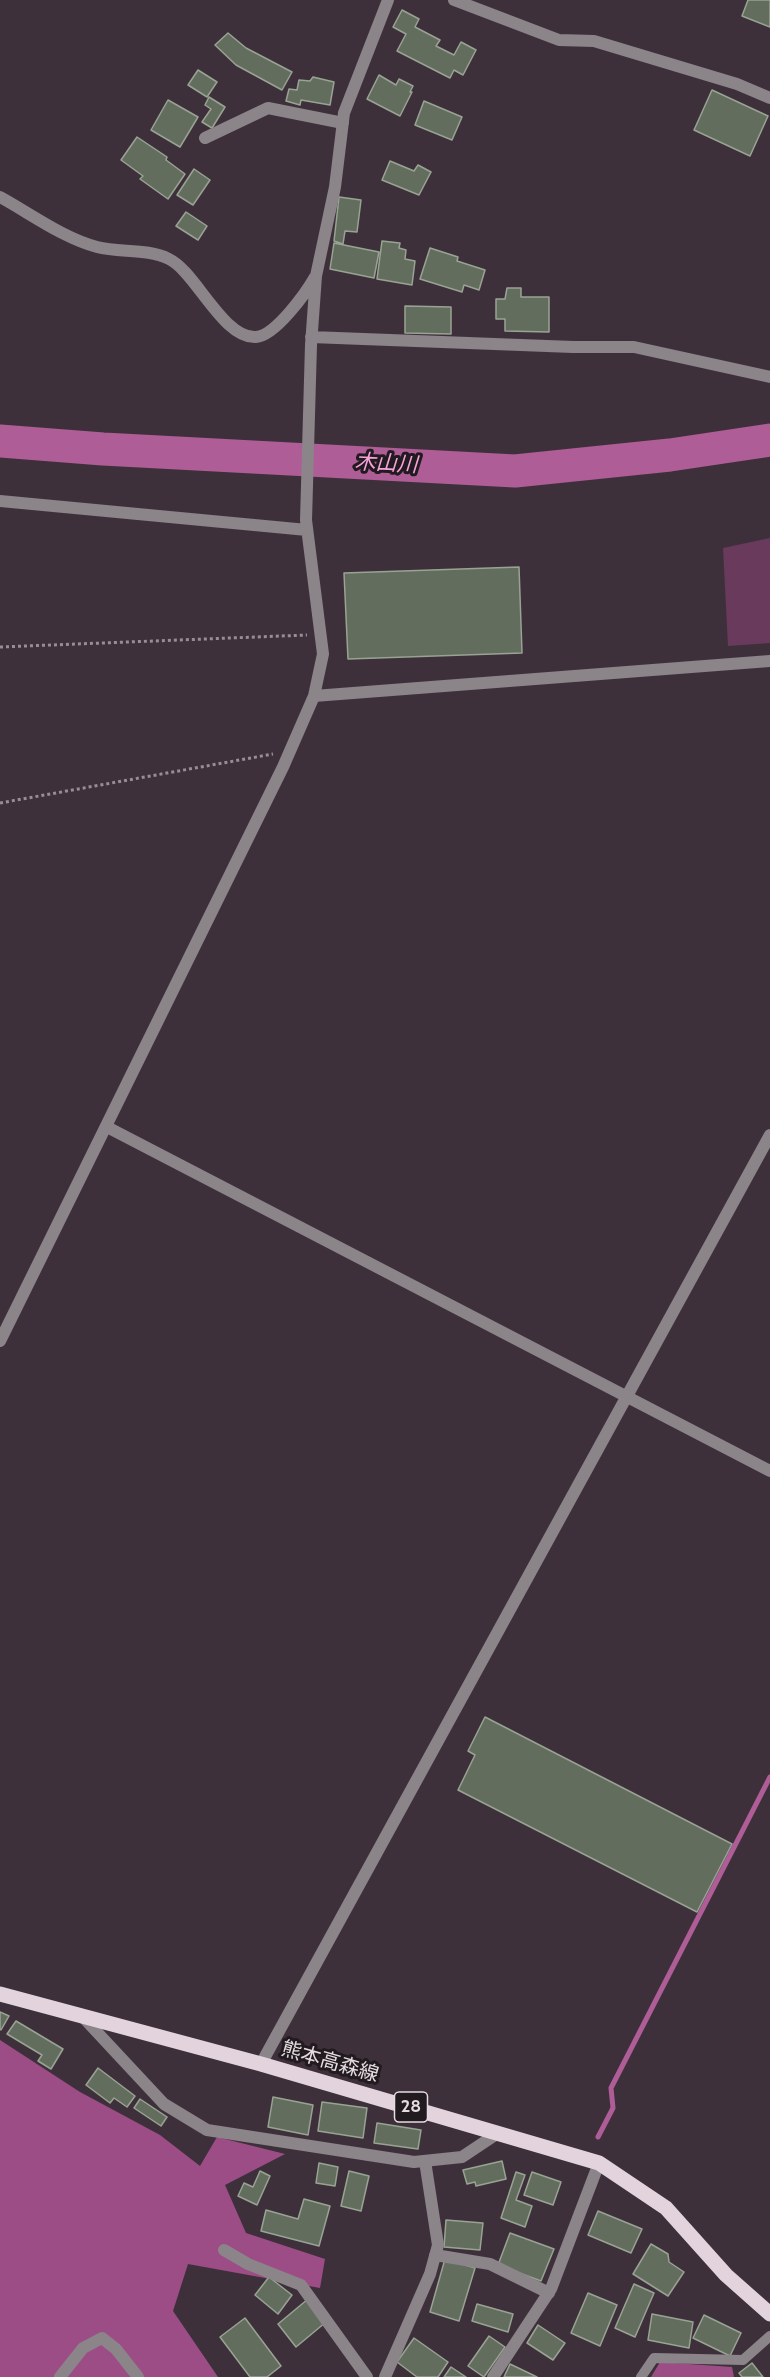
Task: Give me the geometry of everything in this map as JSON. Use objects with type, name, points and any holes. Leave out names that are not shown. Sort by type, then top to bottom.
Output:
[{"type":"main road","name":"熊本高森線","points":[[0,1994],[261,2064],[599,2163],[666,2208],[726,2275],[770,2314]]},
{"type":"street","points":[[0,1341],[107,1127],[290,751],[314,696],[323,654],[306,525],[315,276],[335,187],[344,113],[388,0]]},
{"type":"street","points":[[454,0],[559,40],[594,40],[737,84],[770,98]]},
{"type":"street","points":[[205,138],[268,108],[343,123]]},
{"type":"street","points":[[0,197],[60,231],[98,247],[133,250],[170,260],[228,323],[242,334],[256,337],[263,335],[289,315],[305,295],[315,276]]},
{"type":"street","points":[[311,341],[633,347],[770,377]]},
{"type":"street","points":[[0,501],[306,525]]},
{"type":"street","points":[[314,696],[770,661]]},
{"type":"street","points":[[107,1127],[770,1471]]},
{"type":"street","points":[[261,2064],[770,1135]]},
{"type":"street","points":[[81,2015],[164,2104],[207,2130],[414,2162],[462,2157],[498,2133]]},
{"type":"street","points":[[385,2377],[430,2274],[438,2245],[425,2162]]},
{"type":"street","points":[[493,2377],[549,2293],[599,2163]]},
{"type":"street","points":[[224,2250],[248,2264],[301,2285],[368,2377]]},
{"type":"street","points":[[435,2255],[490,2264],[549,2293]]},
{"type":"street","points":[[60,2377],[83,2348],[102,2338],[116,2349],[138,2377]]},
{"type":"lane","points":[[641,2377],[654,2358],[742,2360],[770,2336]]},
{"type":"path","points":[[0,647],[321,634]]},
{"type":"path","points":[[0,803],[290,751]]},
{"type":"shaded area","points":[[770,538],[770,643],[728,646],[723,548]]},
{"type":"shaded area","points":[[0,2040],[80,2092],[160,2135],[200,2166],[217,2137],[285,2154],[225,2185],[246,2233],[325,2259],[320,2288],[188,2264],[173,2311],[218,2377],[0,2377]]},
{"type":"shaded area","points":[[660,2362],[732,2367],[734,2377],[651,2377]]},
{"type":"building","points":[[748,0],[770,0],[770,27],[742,16]]},
{"type":"building","points":[[402,10],[419,19],[415,27],[440,40],[436,46],[454,55],[461,42],[476,50],[463,75],[454,70],[450,78],[397,51],[406,34],[393,27]]},
{"type":"building","points":[[228,33],[246,48],[292,72],[282,90],[236,65],[215,45]]},
{"type":"building","points":[[198,70],[217,82],[207,97],[188,85]]},
{"type":"building","points":[[379,75],[396,85],[399,79],[413,86],[400,116],[367,99]]},
{"type":"building","points":[[313,77],[334,82],[330,105],[301,100],[300,105],[286,101],[289,89],[297,90],[299,80],[310,81]]},
{"type":"building","points":[[712,90],[768,116],[750,156],[694,130]]},
{"type":"building","points":[[209,97],[225,107],[212,128],[202,122],[211,109],[205,105]]},
{"type":"building","points":[[168,100],[198,117],[180,147],[151,130]]},
{"type":"building","points":[[424,101],[462,117],[452,140],[415,125]]},
{"type":"building","points":[[137,137],[167,157],[166,160],[185,174],[168,199],[140,179],[143,176],[121,160]]},
{"type":"building","points":[[390,161],[414,171],[418,165],[431,172],[419,195],[382,180]]},
{"type":"building","points":[[194,169],[210,180],[193,205],[177,195]]},
{"type":"building","points":[[339,197],[361,200],[357,232],[345,231],[343,244],[334,241]]},
{"type":"building","points":[[186,212],[207,226],[198,240],[176,226]]},
{"type":"building","points":[[382,241],[400,243],[399,248],[406,250],[405,259],[415,261],[412,285],[377,279]]},
{"type":"building","points":[[334,243],[379,252],[374,278],[330,269]]},
{"type":"building","points":[[430,248],[458,257],[457,261],[485,270],[479,290],[464,285],[462,292],[420,279]]},
{"type":"building","points":[[507,288],[521,288],[521,297],[549,297],[549,332],[505,331],[505,319],[496,319],[496,299],[505,299]]},
{"type":"building","points":[[405,306],[451,307],[451,334],[405,333]]},
{"type":"building","points":[[519,567],[522,653],[348,659],[344,573]]},
{"type":"building","points":[[485,1717],[732,1844],[697,1912],[458,1790],[475,1755],[468,1751]]},
{"type":"building","points":[[0,2012],[9,2016],[1,2030],[0,2029]]},
{"type":"building","points":[[16,2021],[63,2049],[51,2069],[38,2061],[42,2055],[7,2034]]},
{"type":"building","points":[[98,2068],[135,2096],[127,2107],[114,2098],[110,2103],[86,2085]]},
{"type":"building","points":[[273,2097],[313,2105],[308,2135],[268,2127]]},
{"type":"building","points":[[140,2099],[167,2117],[161,2126],[134,2108]]},
{"type":"building","points":[[322,2102],[367,2108],[363,2138],[318,2131]]},
{"type":"building","points":[[377,2123],[421,2130],[418,2149],[374,2143]]},
{"type":"building","points":[[502,2161],[506,2179],[476,2186],[475,2182],[467,2184],[463,2170]]},
{"type":"building","points":[[319,2163],[338,2167],[335,2186],[316,2183]]},
{"type":"building","points":[[260,2171],[270,2176],[257,2205],[238,2196],[244,2183],[253,2187]]},
{"type":"building","points":[[349,2171],[369,2176],[361,2211],[341,2206]]},
{"type":"building","points":[[516,2172],[525,2175],[516,2200],[532,2206],[525,2227],[501,2218]]},
{"type":"building","points":[[532,2172],[561,2182],[553,2205],[524,2195]]},
{"type":"building","points":[[304,2199],[330,2206],[319,2246],[261,2231],[266,2210],[298,2219]]},
{"type":"building","points":[[598,2211],[642,2229],[631,2253],[588,2235]]},
{"type":"building","points":[[446,2220],[483,2223],[480,2250],[444,2247]]},
{"type":"building","points":[[510,2233],[554,2249],[541,2281],[498,2265]]},
{"type":"building","points":[[651,2244],[668,2254],[669,2262],[684,2272],[668,2296],[633,2274]]},
{"type":"building","points":[[445,2259],[475,2268],[459,2321],[430,2312]]},
{"type":"building","points":[[269,2277],[292,2295],[278,2314],[255,2295]]},
{"type":"building","points":[[634,2284],[654,2293],[635,2337],[615,2328]]},
{"type":"building","points":[[588,2293],[617,2305],[600,2346],[571,2333]]},
{"type":"building","points":[[308,2299],[326,2322],[296,2347],[278,2324]]},
{"type":"building","points":[[477,2304],[513,2314],[508,2332],[472,2321]]},
{"type":"building","points":[[652,2314],[693,2322],[689,2348],[648,2340]]},
{"type":"building","points":[[704,2315],[741,2333],[730,2356],[693,2338]]},
{"type":"building","points":[[245,2318],[281,2366],[267,2377],[250,2377],[220,2337]]},
{"type":"building","points":[[538,2325],[565,2343],[553,2360],[527,2343]]},
{"type":"building","points":[[489,2336],[505,2347],[484,2377],[468,2366]]},
{"type":"building","points":[[414,2338],[448,2362],[438,2377],[417,2377],[397,2362]]},
{"type":"building","points":[[752,2363],[763,2377],[742,2377],[739,2373]]},
{"type":"building","points":[[510,2364],[537,2377],[504,2377]]},
{"type":"building","points":[[451,2367],[466,2377],[444,2377]]},
{"type":"waterway","name":"木山川","points":[[0,441],[103,449],[515,471],[670,455],[770,440]]},
{"type":"waterway","points":[[598,2137],[613,2108],[611,2088],[770,1777]]}]
